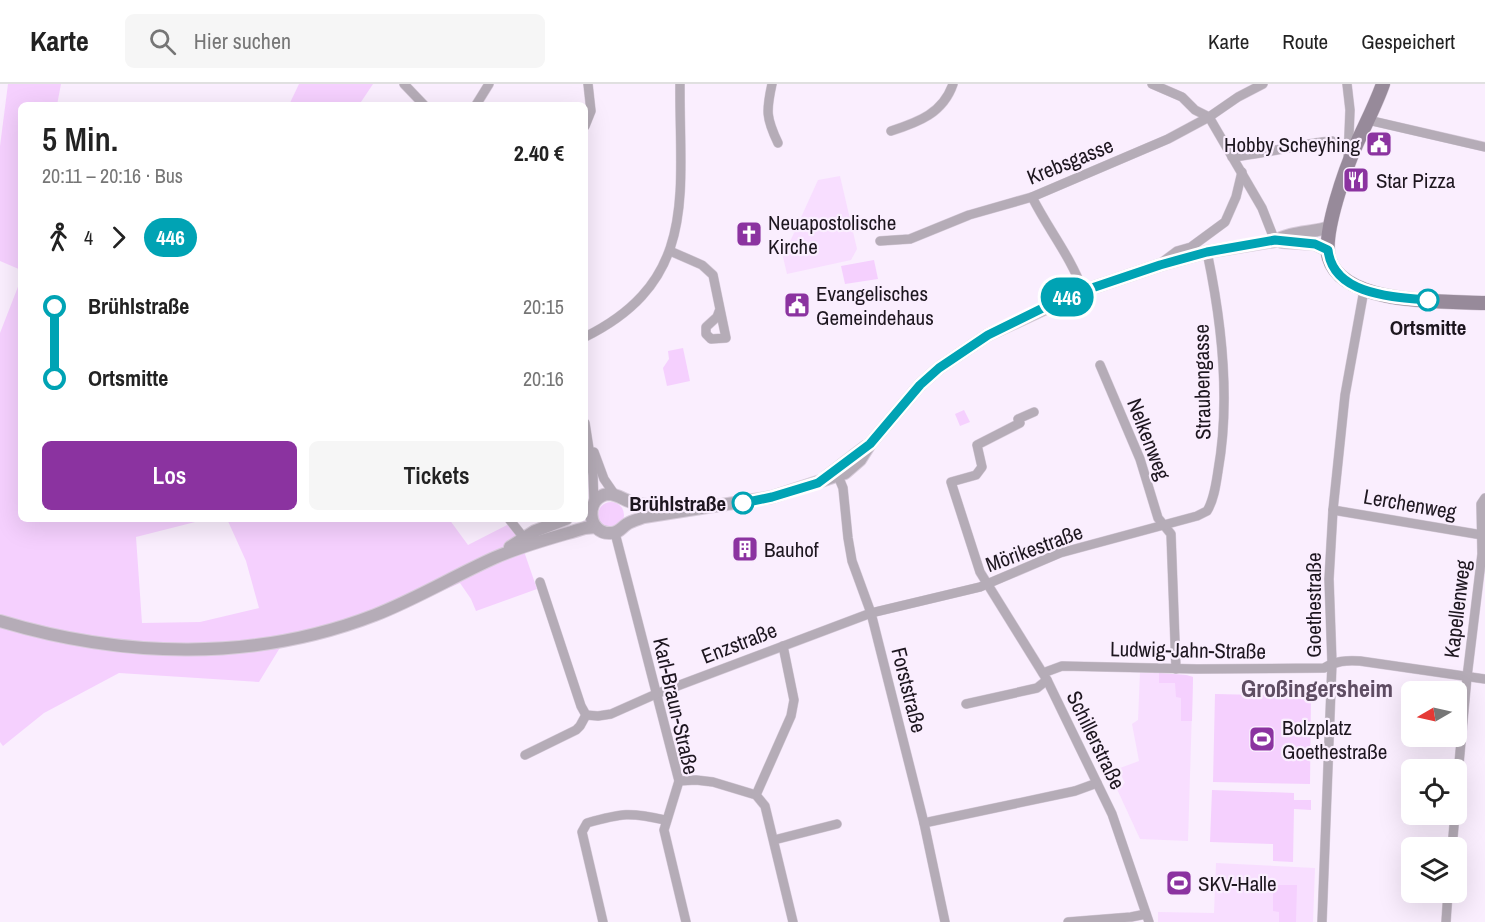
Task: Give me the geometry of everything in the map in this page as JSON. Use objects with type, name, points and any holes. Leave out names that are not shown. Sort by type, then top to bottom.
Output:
[{"type":"main road","points":[[1383,84],[1348,165],[1330,227],[1328,250],[1332,266],[1348,281],[1364,290],[1378,294],[1485,303]]},
{"type":"street","points":[[404,84],[421,102]]},
{"type":"street","points":[[478,102],[489,84]]},
{"type":"street","points":[[588,84],[591,111],[588,118]]},
{"type":"street","points":[[588,335],[618,319],[633,306],[649,287],[670,251],[680,211],[680,84]]},
{"type":"street","points":[[772,84],[768,121],[778,143]]},
{"type":"street","points":[[891,131],[914,124],[938,110],[953,84]]},
{"type":"street","points":[[1152,84],[1182,98],[1195,110],[1209,117],[1263,208],[1275,240]]},
{"type":"street","name":"Krebsgasse","points":[[880,241],[910,239],[969,215],[1032,197],[1136,154],[1209,117],[1238,97],[1263,84]]},
{"type":"street","points":[[1347,84],[1350,110],[1348,165]]},
{"type":"street","points":[[1368,120],[1485,147]]},
{"type":"street","points":[[1232,158],[1302,144],[1332,141]]},
{"type":"street","points":[[1160,265],[1177,251],[1191,247],[1225,222],[1236,197],[1242,172]]},
{"type":"street","points":[[1032,197],[1043,220],[1059,242],[1083,291]]},
{"type":"street","points":[[1275,240],[1330,227]]},
{"type":"street","points":[[589,439],[592,521],[596,527],[607,533],[615,533],[627,524],[644,517],[772,497],[818,483],[837,472],[870,444],[920,385],[967,348],[1009,324],[1083,291],[1207,252],[1275,240],[1315,244],[1328,250]]},
{"type":"street","points":[[670,251],[702,265],[713,275],[720,309]]},
{"type":"street","name":"Straubengasse","points":[[1207,252],[1220,320],[1224,382],[1223,444],[1216,483],[1207,511]]},
{"type":"street","name":"Goethestraße","points":[[1322,922],[1332,663],[1329,579],[1333,510],[1345,395],[1364,290]]},
{"type":"street","name":"Nelkenweg","points":[[1100,365],[1140,459],[1158,518],[1171,534],[1176,669]]},
{"type":"street","name":"Schillerstraße","points":[[1034,412],[1018,419],[1020,423],[977,446],[982,467],[976,475],[951,482],[980,572],[1046,680],[1112,814],[1147,918]]},
{"type":"street","points":[[588,435],[604,479],[628,507],[627,524]]},
{"type":"street","name":"Forststraße","points":[[837,472],[843,489],[852,561],[871,613],[924,823],[945,922]]},
{"type":"street","points":[[590,508],[603,496],[643,505],[694,509]]},
{"type":"street","name":"Kapellenweg","points":[[1459,759],[1482,554],[1481,504],[1485,498]]},
{"type":"street","name":"Lerchenweg","points":[[1333,510],[1482,535]]},
{"type":"street","name":"Mörikestraße","points":[[871,613],[986,584],[1060,553],[1197,516],[1207,511]]},
{"type":"street","points":[[511,522],[524,538]]},
{"type":"street","points":[[0,621],[73,639],[160,650],[209,650],[280,641],[373,616],[412,600],[495,558],[524,538],[559,522]]},
{"type":"street","points":[[495,558],[574,531],[596,527]]},
{"type":"street","name":"Karl-Braun-Straße","points":[[615,533],[678,781],[664,830],[665,842],[686,922]]},
{"type":"street","points":[[525,755],[576,730],[586,715],[540,582]]},
{"type":"street","name":"Enzstraße","points":[[586,715],[611,714],[656,694],[871,613]]},
{"type":"street","points":[[756,795],[791,716],[794,700],[783,646]]},
{"type":"street","name":"Ludwig-Jahn-Straße","points":[[966,704],[1037,688],[1062,666],[1176,669],[1324,668],[1343,660],[1485,679]]},
{"type":"street","points":[[678,781],[713,782],[756,795],[765,806],[793,922]]},
{"type":"street","points":[[924,823],[1075,791],[1097,783]]},
{"type":"street","points":[[603,922],[582,832],[587,823],[617,814],[635,813],[665,820]]},
{"type":"street","points":[[774,840],[837,824]]},
{"type":"street","points":[[1446,922],[1447,903]]},
{"type":"street","points":[[1068,922],[1131,917],[1147,918]]},
{"type":"shaded area","points":[[8,84],[61,84],[58,102],[18,102],[18,269],[0,261],[0,146]]},
{"type":"shaded area","points":[[299,84],[373,84],[361,102],[290,102]]},
{"type":"shaded area","points":[[840,176],[857,249],[851,260],[787,274],[783,257],[818,180]]},
{"type":"shaded area","points":[[874,260],[878,279],[845,284],[841,266]]},
{"type":"shaded area","points":[[18,287],[18,522],[195,522],[136,537],[142,623],[200,622],[259,608],[246,561],[228,522],[451,522],[468,545],[509,524],[518,534],[537,589],[476,611],[460,583],[374,621],[281,646],[259,682],[119,673],[44,713],[3,746],[0,742],[0,333]]},
{"type":"shaded area","points":[[683,348],[690,381],[667,386],[663,368],[669,359],[668,351]]},
{"type":"shaded area","points":[[964,410],[970,422],[960,426],[955,414]]},
{"type":"shaded area","points":[[611,502],[620,506],[624,515],[620,524],[611,528],[602,524],[598,515],[602,506]]},
{"type":"shaded area","points":[[1140,672],[1193,677],[1188,841],[1140,839],[1116,787],[1125,783],[1120,773],[1111,777],[1109,772],[1139,761],[1132,724],[1138,720]]},
{"type":"shaded area","points":[[1159,673],[1193,677],[1192,721],[1181,721],[1181,698],[1176,697],[1175,683],[1159,683]]},
{"type":"shaded area","name":"Bolzplatz Goethestraße","points":[[1215,694],[1311,696],[1310,784],[1213,782]]},
{"type":"shaded area","points":[[1212,790],[1294,793],[1294,800],[1311,800],[1311,810],[1294,809],[1293,862],[1273,861],[1273,844],[1210,842]]},
{"type":"shaded area","points":[[1216,863],[1315,868],[1313,922],[1158,922],[1158,912],[1214,913]]},
{"type":"shaded area","points":[[1273,885],[1297,885],[1296,922],[1279,922],[1279,912],[1273,911]]},
{"type":"bus line","name":"446","points":[[743,503],[818,483],[870,444],[920,385],[939,368],[988,335],[1053,303],[1160,265],[1207,252],[1275,240],[1315,244],[1328,250],[1332,266],[1338,273],[1364,290],[1397,297],[1428,300]]},
{"type":"place","name":"Hobby Scheyhing","points":[[1379,144]]},
{"type":"place","name":"Star Pizza","points":[[1356,180]]},
{"type":"place","name":"Neuapostolische Kirche","points":[[749,234]]},
{"type":"place","name":"Ortsmitte","points":[[1428,300]]},
{"type":"place","name":"Evangelisches Gemeindehaus","points":[[797,305]]},
{"type":"place","name":"Brühlstraße","points":[[743,503]]},
{"type":"place","name":"Bauhof","points":[[745,549]]},
{"type":"place","name":"Bolzplatz Goethestraße","points":[[1262,739]]},
{"type":"place","name":"SKV-Halle","points":[[1179,883]]},
{"type":"district","name":"Großingersheim","points":[[1317,688]]}]
